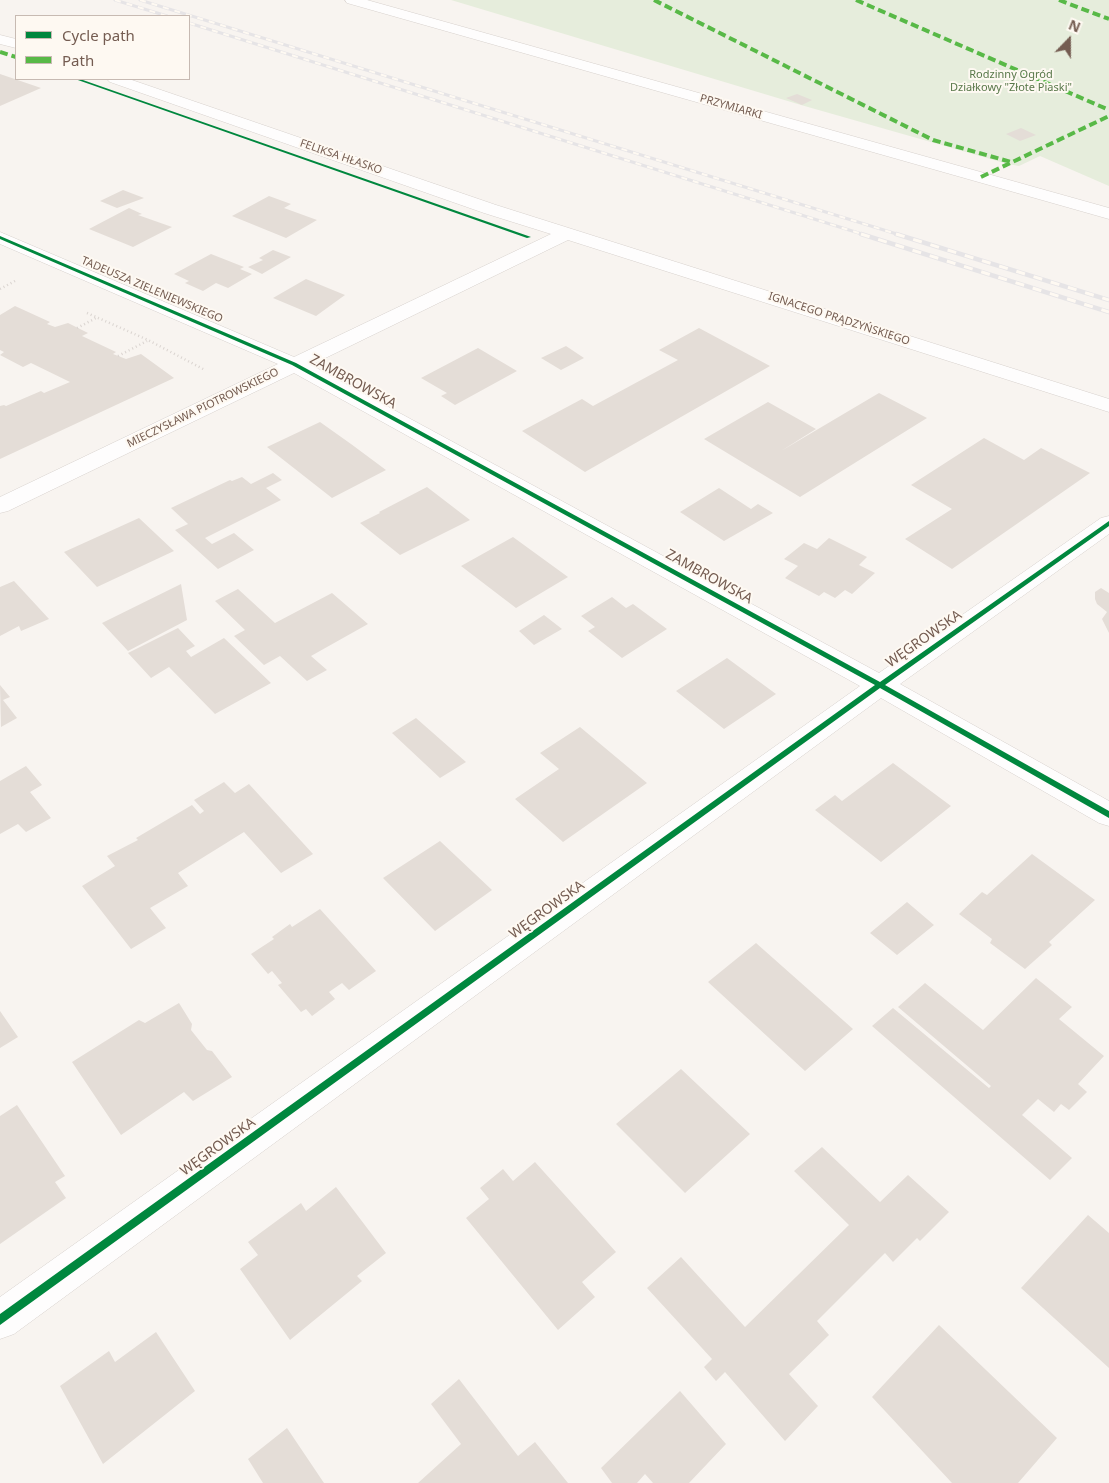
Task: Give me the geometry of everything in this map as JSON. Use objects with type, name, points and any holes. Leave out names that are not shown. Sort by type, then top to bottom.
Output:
[{"type":"street","name":"PRZYMIARKI","points":[[352,0],[1109,214]]},
{"type":"street","points":[[0,39],[15,44]]},
{"type":"street","name":"FELIKSA HŁASKO","points":[[118,80],[568,233]]},
{"type":"street","name":"MIECZYSŁAWA PIOTROWSKIEGO","points":[[0,506],[568,233]]},
{"type":"street","name":"IGNACEGO PRĄDZYŃSKIEGO","points":[[568,233],[1109,406]]},
{"type":"street","name":"TADEUSZA ZIELENIEWSKIEGO","points":[[0,237],[294,364]]},
{"type":"street","name":"ZAMBROWSKA","points":[[294,364],[880,686],[1109,815]]},
{"type":"street","name":"WĘGROWSKA","points":[[0,1320],[1109,523]]},
{"type":"path","points":[[0,289],[15,281],[24,285]]},
{"type":"path","points":[[78,310],[148,340],[209,372]]},
{"type":"path","points":[[77,328],[96,318]]},
{"type":"path","points":[[118,356],[148,340]]},
{"type":"green space","name":"Rodzinny Ogród Działkowy \"Złote Piaski\"","points":[[451,0],[1109,0],[1109,186],[1040,156],[1019,166],[1008,164],[801,105]]},
{"type":"building","points":[[0,74],[41,88],[0,106]]},
{"type":"building","points":[[797,94],[812,100],[802,105],[786,98]]},
{"type":"building","points":[[1021,128],[1036,135],[1020,141],[1006,134]]},
{"type":"building","points":[[123,190],[144,198],[117,208],[100,201]]},
{"type":"building","points":[[269,196],[291,204],[284,208],[317,220],[286,238],[232,216]]},
{"type":"building","points":[[129,208],[142,214],[138,215],[172,227],[133,247],[89,229]]},
{"type":"building","points":[[273,250],[291,257],[262,274],[248,267],[263,260],[259,258]]},
{"type":"building","points":[[211,254],[244,267],[240,269],[252,274],[228,288],[216,283],[203,291],[185,283],[189,281],[174,274]]},
{"type":"building","points":[[306,279],[345,295],[316,316],[273,298]]},
{"type":"building","points":[[15,306],[50,322],[47,324],[55,327],[68,323],[88,333],[82,336],[116,352],[113,354],[126,359],[141,354],[174,378],[0,459],[0,406],[6,406],[41,391],[44,393],[70,382],[31,363],[23,367],[0,355],[4,352],[0,350],[0,315]]},
{"type":"building","points":[[699,328],[770,366],[585,472],[522,431],[582,399],[593,406],[678,360],[659,350]]},
{"type":"building","points":[[566,346],[584,358],[561,370],[541,358]]},
{"type":"building","points":[[478,348],[517,371],[455,405],[441,396],[447,393],[421,378]]},
{"type":"building","points":[[879,393],[927,418],[800,497],[704,439],[768,402],[816,429],[781,451]]},
{"type":"building","points":[[320,422],[386,470],[332,498],[267,447]]},
{"type":"building","points":[[984,438],[1024,460],[1041,448],[1090,473],[952,569],[905,539],[952,509],[911,485]]},
{"type":"building","points":[[273,473],[282,480],[266,488],[281,500],[205,538],[212,544],[234,533],[254,550],[218,569],[175,530],[188,524],[171,508],[230,480],[242,477],[251,484]]},
{"type":"building","points":[[427,487],[470,520],[400,555],[360,523],[379,512]]},
{"type":"building","points":[[719,488],[751,509],[758,504],[773,513],[724,541],[680,512]]},
{"type":"building","points":[[139,518],[174,551],[97,587],[64,552]]},
{"type":"building","points":[[513,537],[568,577],[516,608],[461,566]]},
{"type":"building","points":[[829,538],[867,557],[859,565],[875,573],[852,594],[845,590],[835,598],[824,592],[819,596],[785,578],[798,566],[784,559],[804,543],[817,549]]},
{"type":"building","points":[[14,581],[49,619],[21,631],[19,626],[0,636],[0,587]]},
{"type":"building","points":[[181,584],[187,620],[128,651],[102,623]]},
{"type":"building","points":[[1101,588],[1109,593],[1109,633],[1102,619],[1107,612],[1097,604],[1095,599],[1095,592]]},
{"type":"building","points":[[238,589],[275,623],[332,593],[368,624],[311,656],[327,670],[307,681],[280,656],[264,665],[234,636],[245,630],[215,601]]},
{"type":"building","points":[[612,597],[626,608],[633,604],[667,629],[622,658],[588,631],[595,627],[581,616]]},
{"type":"building","points":[[544,615],[562,629],[534,645],[519,631]]},
{"type":"building","points":[[178,628],[195,646],[186,651],[191,657],[224,638],[271,683],[215,714],[169,667],[151,678],[128,653]]},
{"type":"building","points":[[727,658],[776,694],[724,729],[676,691]]},
{"type":"building","points":[[0,685],[10,697],[3,700],[17,718],[1,727]]},
{"type":"building","points":[[416,718],[466,762],[440,778],[392,733]]},
{"type":"building","points":[[580,727],[647,783],[563,842],[515,799],[559,769],[540,753]]},
{"type":"building","points":[[893,763],[951,806],[881,862],[815,810],[835,795],[842,801]]},
{"type":"building","points":[[26,766],[42,785],[30,792],[51,818],[26,832],[18,824],[0,834],[0,781]]},
{"type":"building","points":[[224,782],[235,793],[249,784],[313,854],[281,873],[244,832],[178,873],[188,886],[150,908],[166,928],[131,949],[82,886],[115,866],[107,856],[138,840],[136,838],[192,805],[200,814],[204,811],[194,800]]},
{"type":"building","points":[[440,841],[492,890],[435,931],[383,878]]},
{"type":"building","points":[[1032,854],[1095,900],[1049,942],[1052,945],[1025,969],[990,943],[992,939],[959,914],[982,892],[987,895]]},
{"type":"building","points":[[907,902],[934,925],[897,955],[870,933]]},
{"type":"building","points":[[320,909],[376,971],[349,990],[342,983],[329,992],[335,999],[312,1016],[306,1009],[301,1012],[278,985],[282,983],[272,971],[268,974],[251,954],[274,939],[272,937],[290,924],[292,927]]},
{"type":"building","points":[[756,943],[853,1029],[805,1071],[708,982]]},
{"type":"building","points":[[1036,978],[1072,1007],[1059,1019],[1104,1056],[1078,1084],[1087,1092],[1069,1110],[1061,1104],[1054,1112],[1038,1099],[1022,1115],[1072,1158],[1050,1180],[872,1026],[893,1008],[989,1088],[991,1086],[898,1007],[925,983],[983,1030]]},
{"type":"building","points":[[179,1003],[192,1024],[191,1030],[207,1050],[212,1051],[232,1077],[193,1101],[184,1092],[121,1135],[72,1062],[139,1020],[145,1023]]},
{"type":"building","points":[[0,1011],[18,1037],[0,1048]]},
{"type":"building","points":[[681,1069],[750,1134],[685,1193],[616,1124]]},
{"type":"building","points":[[17,1105],[65,1176],[55,1182],[66,1198],[0,1244],[0,1116]]},
{"type":"building","points":[[822,1147],[880,1202],[908,1175],[949,1212],[920,1241],[917,1238],[893,1262],[885,1253],[817,1321],[829,1335],[789,1374],[818,1406],[785,1441],[725,1372],[716,1381],[704,1367],[712,1359],[647,1288],[681,1257],[745,1327],[849,1225],[794,1171]]},
{"type":"building","points":[[535,1162],[616,1252],[582,1282],[595,1297],[558,1330],[466,1218],[489,1199],[480,1188],[503,1169],[513,1181]]},
{"type":"building","points":[[336,1187],[386,1253],[357,1276],[362,1281],[290,1340],[240,1269],[258,1255],[248,1242],[301,1203],[306,1211]]},
{"type":"building","points":[[1088,1215],[1109,1233],[1109,1368],[1021,1288]]},
{"type":"building","points":[[939,1325],[1057,1438],[1018,1483],[952,1483],[872,1397]]},
{"type":"building","points":[[156,1332],[195,1391],[103,1464],[60,1386],[109,1351],[115,1362]]},
{"type":"building","points":[[459,1379],[518,1456],[535,1442],[568,1483],[418,1483],[461,1444],[431,1404]]},
{"type":"building","points":[[680,1391],[726,1444],[689,1483],[653,1483],[645,1474],[637,1483],[612,1483],[601,1468]]},
{"type":"building","points":[[287,1428],[324,1483],[263,1483],[248,1459]]},
{"type":"railway","points":[[115,0],[164,15]]},
{"type":"railway","points":[[140,0],[189,15]]},
{"type":"railway","points":[[190,15],[900,235]]},
{"type":"railway","points":[[190,23],[865,235]]},
{"type":"railway","points":[[861,234],[1109,312]]},
{"type":"railway","points":[[896,234],[1109,300]]},
{"type":"marked path","points":[[654,0],[933,140],[1011,162]]},
{"type":"marked path","points":[[856,0],[1109,110]]},
{"type":"marked path","points":[[1059,0],[1109,19]]},
{"type":"marked path","points":[[0,52],[15,57]]},
{"type":"marked path","points":[[981,177],[1109,116]]},
{"type":"cycle path","points":[[80,80],[529,237]]},
{"type":"cycle path","points":[[0,237],[294,364],[880,685],[1109,815]]},
{"type":"cycle path","points":[[0,1320],[880,685],[1109,523]]}]
